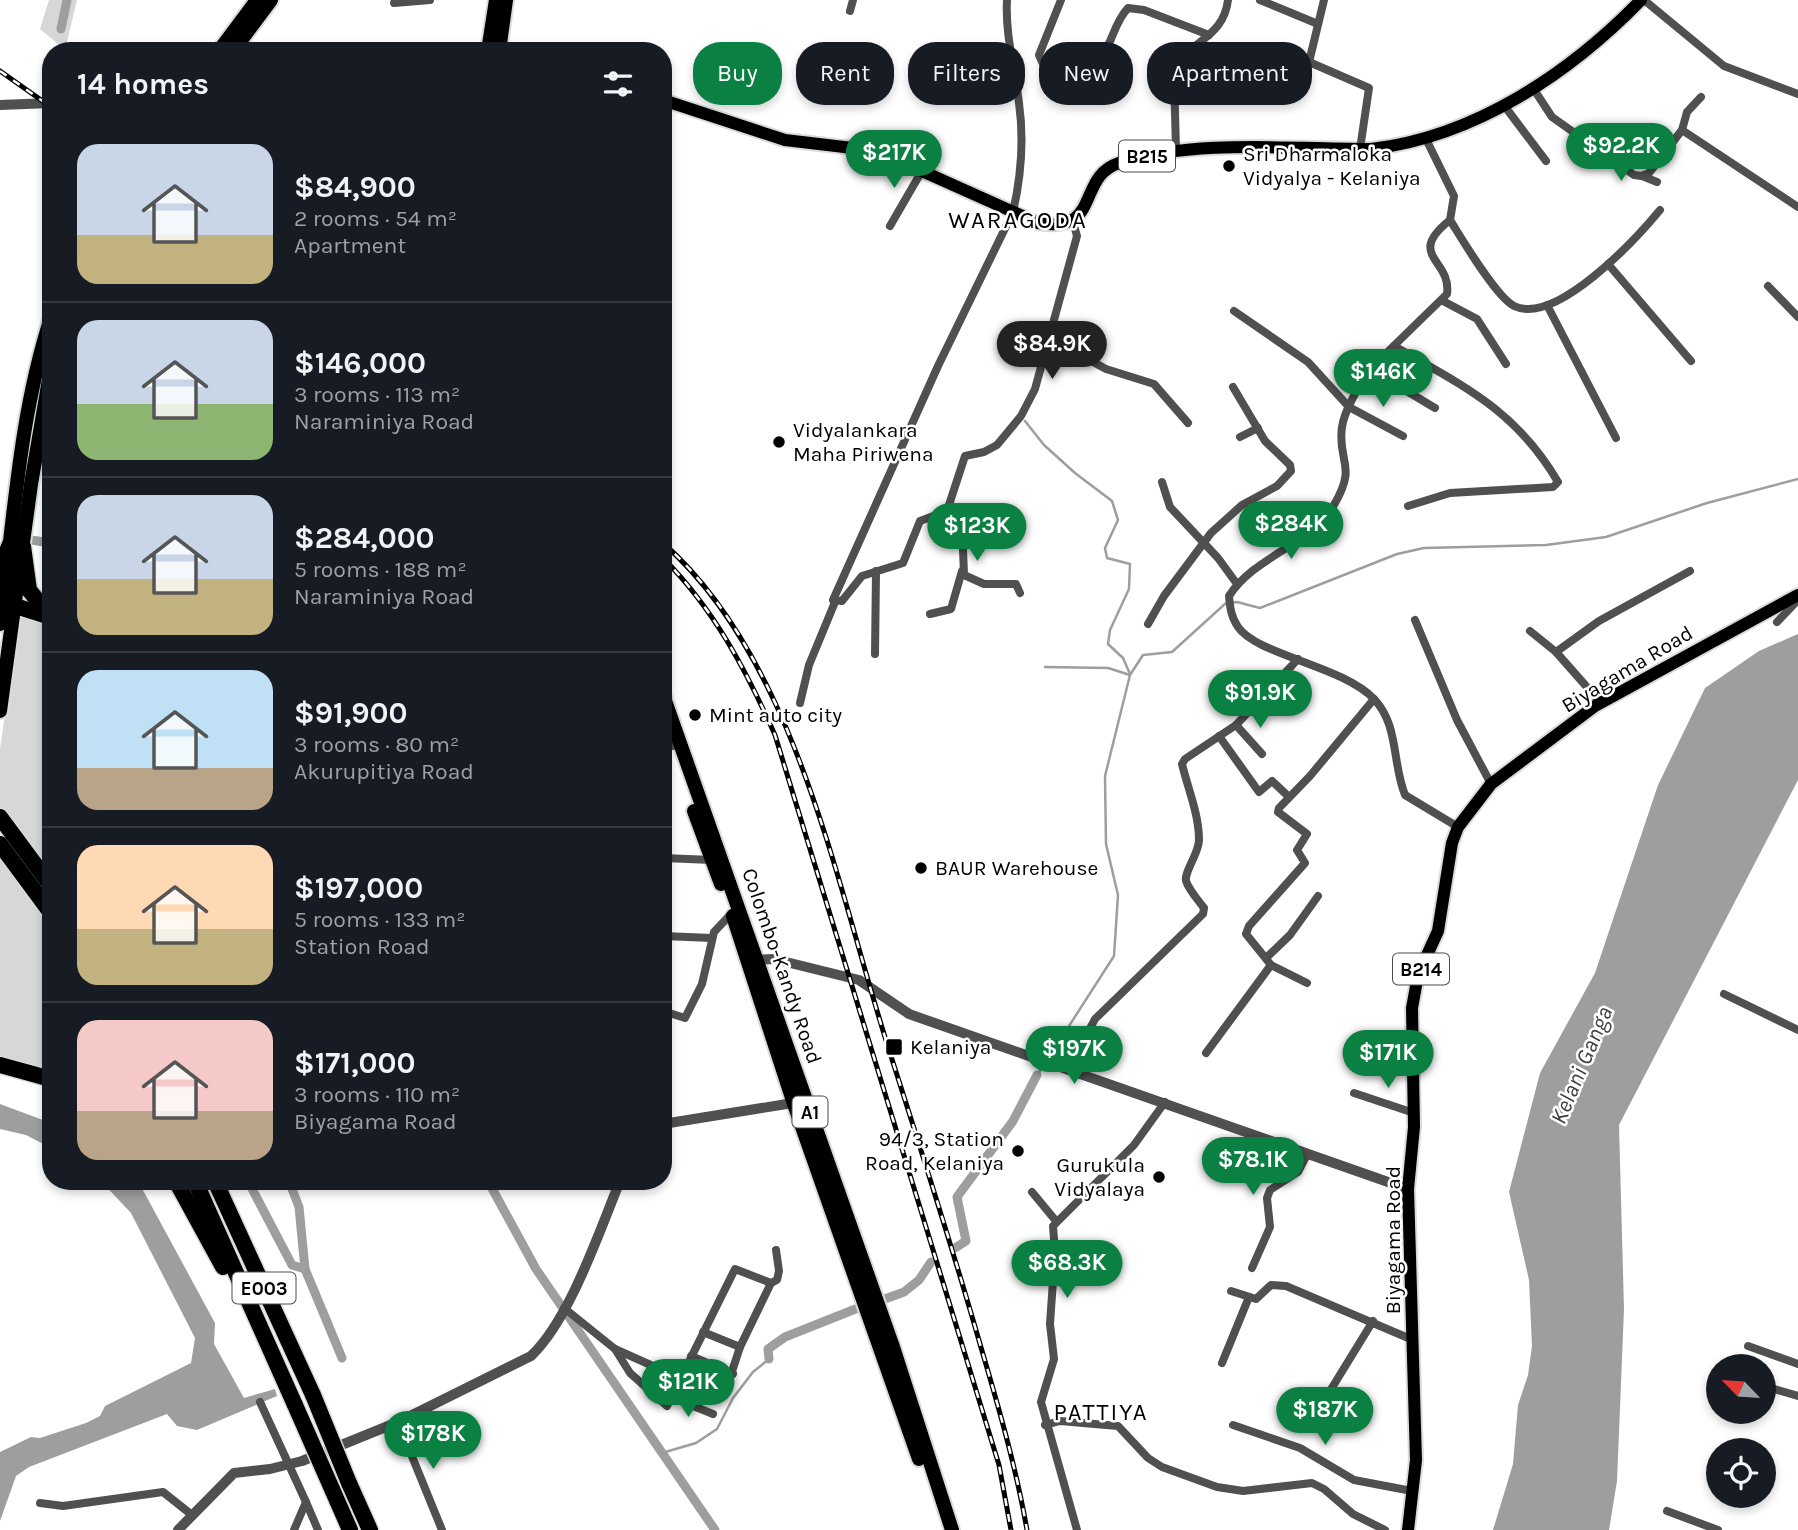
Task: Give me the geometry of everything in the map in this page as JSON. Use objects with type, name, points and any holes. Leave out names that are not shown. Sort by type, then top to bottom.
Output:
[{"type":"highway","points":[[226,42],[257,0]]},
{"type":"highway","points":[[240,42],[271,0]]},
{"type":"highway","points":[[489,42],[496,0]]},
{"type":"highway","points":[[500,42],[506,0]]},
{"type":"highway","points":[[42,354],[33,390],[16,545],[29,590],[42,607]]},
{"type":"highway","points":[[0,624],[42,414]]},
{"type":"highway","points":[[0,568],[16,545]]},
{"type":"highway","points":[[6,602],[42,615]]},
{"type":"highway","points":[[0,711],[9,641],[6,602]]},
{"type":"highway","name":"Colombo-Kandy Road","points":[[672,722],[944,1530]]},
{"type":"highway","name":"Colombo-Kandy Road","points":[[672,760],[752,960]]},
{"type":"highway","points":[[0,817],[42,874]]},
{"type":"highway","points":[[0,844],[42,901]]},
{"type":"highway","points":[[0,1065],[42,1077]]},
{"type":"highway","name":"Colombo-Kandy Road","points":[[800,1102],[892,1344],[952,1530]]},
{"type":"highway","points":[[181,1190],[270,1352]]},
{"type":"highway","name":"E003","points":[[199,1190],[350,1530]]},
{"type":"highway","name":"E003","points":[[219,1190],[313,1395],[370,1530]]},
{"type":"main road","name":"B215","points":[[1073,222],[1097,180],[1109,167],[1176,149],[1360,149],[1426,139],[1533,88],[1577,58],[1642,0]]},
{"type":"main road","points":[[672,103],[785,140],[860,149],[923,169],[1038,223],[1063,225],[1073,222]]},
{"type":"main road","name":"Biyagama Road","points":[[1408,1530],[1416,1460],[1408,1189],[1414,1113],[1412,1008],[1419,975],[1438,931],[1452,843],[1458,827],[1491,784],[1601,703],[1798,597]]},
{"type":"street","points":[[394,3],[430,0]]},
{"type":"street","points":[[850,11],[853,0]]},
{"type":"street","points":[[800,703],[809,665],[835,602],[833,596],[966,305],[1013,212],[1019,187],[1022,127],[1010,53],[1007,0]]},
{"type":"street","points":[[1061,0],[1039,55],[1042,62],[1070,60],[1079,64],[1096,61],[1110,47],[1119,19],[1128,8],[1144,10],[1209,35]]},
{"type":"street","points":[[1176,149],[1176,66],[1222,24],[1228,0]]},
{"type":"street","points":[[1260,0],[1318,24]]},
{"type":"street","points":[[1324,0],[1309,62],[1369,88],[1360,149]]},
{"type":"street","points":[[1642,0],[1724,66],[1798,94]]},
{"type":"street","points":[[1533,88],[1552,117],[1627,170],[1657,182]]},
{"type":"street","points":[[1642,176],[1649,173],[1682,130],[1687,112],[1701,97]]},
{"type":"street","points":[[0,105],[42,103]]},
{"type":"street","points":[[1503,104],[1546,161]]},
{"type":"street","points":[[1682,130],[1798,207]]},
{"type":"street","points":[[1426,139],[1454,197],[1450,220],[1433,234],[1430,242],[1430,252],[1448,287],[1443,301],[1370,369],[1349,407],[1342,427],[1348,472],[1345,485],[1327,516],[1311,534],[1273,554],[1237,584],[1229,596],[1230,608],[1238,628],[1246,636],[1346,678],[1374,699],[1389,720],[1405,795],[1458,827]]},
{"type":"street","points":[[890,226],[923,169]]},
{"type":"street","points":[[1450,220],[1512,306],[1527,309],[1564,297],[1633,243],[1660,210]]},
{"type":"street","points":[[947,511],[965,456],[984,452],[997,445],[1021,416],[1035,389],[1077,236],[1073,222]]},
{"type":"street","points":[[1633,243],[1642,248]]},
{"type":"street","points":[[1608,264],[1691,361]]},
{"type":"street","points":[[1768,286],[1798,317]]},
{"type":"street","points":[[1443,301],[1477,319],[1506,364]]},
{"type":"street","points":[[1548,304],[1616,438]]},
{"type":"street","points":[[1234,311],[1308,362],[1349,407],[1402,436]]},
{"type":"street","points":[[1049,338],[1106,369],[1154,384],[1188,423]]},
{"type":"street","points":[[1394,346],[1488,401],[1508,417],[1526,435],[1558,482],[1553,487],[1450,493],[1408,506]]},
{"type":"street","points":[[1370,369],[1435,408]]},
{"type":"street","points":[[1148,624],[1203,543],[1242,505],[1259,499],[1291,471],[1290,465],[1265,441],[1233,387]]},
{"type":"street","points":[[1240,437],[1258,428]]},
{"type":"street","points":[[1162,482],[1170,507],[1237,584]]},
{"type":"street","points":[[835,602],[842,601],[862,576],[903,563],[920,521],[947,511]]},
{"type":"street","points":[[930,614],[951,609],[962,571],[964,529],[962,523],[947,511]]},
{"type":"street","points":[[875,654],[876,571]]},
{"type":"street","points":[[962,571],[967,578],[984,584],[1016,584],[1020,593]]},
{"type":"street","points":[[1556,652],[1599,621],[1690,571]]},
{"type":"street","points":[[1777,622],[1798,597]]},
{"type":"street","points":[[1415,620],[1457,720],[1491,784]]},
{"type":"street","points":[[1530,631],[1556,652],[1601,703]]},
{"type":"street","points":[[1069,1068],[1094,1018],[1203,914],[1204,908],[1186,882],[1199,839],[1197,819],[1182,764],[1185,759],[1236,725],[1298,659]]},
{"type":"street","points":[[1307,983],[1268,962],[1246,934],[1305,863],[1297,850],[1307,834],[1278,810],[1374,699]]},
{"type":"street","points":[[1236,725],[1262,754]]},
{"type":"street","points":[[1219,736],[1259,792],[1272,781],[1289,797]]},
{"type":"street","points":[[672,858],[712,860]]},
{"type":"street","points":[[1206,1053],[1268,962],[1318,896]]},
{"type":"street","points":[[672,1014],[685,1018],[702,984],[714,932],[732,913]]},
{"type":"street","points":[[672,936],[712,938]]},
{"type":"street","points":[[752,960],[774,959],[859,980],[909,1014],[1408,1189]]},
{"type":"street","points":[[1724,994],[1798,1030]]},
{"type":"street","points":[[1354,1093],[1414,1113]]},
{"type":"street","points":[[672,1123],[800,1102]]},
{"type":"street","points":[[1077,1530],[1045,1425],[1041,1402],[1054,1359],[1050,1324],[1056,1221],[1134,1145],[1165,1102]]},
{"type":"street","points":[[1252,1268],[1270,1227],[1267,1198],[1270,1190],[1297,1172],[1308,1153]]},
{"type":"street","points":[[178,1530],[234,1473],[288,1465],[398,1422],[531,1356],[554,1328],[616,1190]]},
{"type":"street","points":[[1032,1192],[1056,1221]]},
{"type":"street","points":[[564,1308],[615,1349],[725,1393],[740,1348],[771,1283],[777,1280],[779,1270],[776,1250]]},
{"type":"street","points":[[615,1349],[630,1373],[653,1397],[667,1406],[735,1269],[771,1283]]},
{"type":"street","points":[[1231,1291],[1256,1299],[1266,1287],[1276,1284],[1373,1321],[1413,1340]]},
{"type":"street","points":[[1222,1363],[1249,1297]]},
{"type":"street","points":[[1322,1404],[1373,1321]]},
{"type":"street","points":[[703,1332],[740,1348]]},
{"type":"street","points":[[1748,1346],[1798,1364]]},
{"type":"street","points":[[691,1356],[733,1374]]},
{"type":"street","points":[[1776,1390],[1798,1396]]},
{"type":"street","points":[[671,1396],[713,1414]]},
{"type":"street","points":[[260,1402],[318,1530]]},
{"type":"street","points":[[1045,1425],[1060,1421],[1118,1426],[1136,1447],[1162,1467],[1217,1488],[1259,1491],[1304,1482],[1312,1483],[1324,1489],[1353,1514],[1385,1530]]},
{"type":"street","points":[[398,1422],[442,1530]]},
{"type":"street","points":[[1233,1425],[1300,1448],[1354,1480],[1412,1492]]},
{"type":"street","points":[[40,1503],[63,1506],[163,1492],[192,1515]]},
{"type":"street","points":[[294,1530],[306,1502]]},
{"type":"street","points":[[1667,1511],[1718,1530]]},
{"type":"shaded area","points":[[49,0],[77,0],[67,42],[55,42],[40,29]]},
{"type":"shaded area","points":[[20,611],[42,620],[42,865],[0,811],[0,749]]},
{"type":"shaded area","points":[[0,849],[42,905],[42,1072],[0,1060]]},
{"type":"water","name":"Kelani Ganga","points":[[1798,634],[1798,780],[1619,1125],[1624,1309],[1617,1481],[1609,1530],[1493,1530],[1513,1464],[1518,1405],[1528,1375],[1532,1346],[1529,1280],[1509,1192],[1540,1073],[1595,973],[1658,785],[1705,688],[1759,651]]},
{"type":"water","points":[[0,1104],[42,1120],[42,1143],[26,1135],[0,1129]]},
{"type":"water","points":[[109,1190],[143,1190],[215,1323],[214,1344],[244,1398],[275,1389],[277,1396],[197,1430],[177,1426],[167,1414],[29,1467],[16,1476],[0,1521],[0,1452],[31,1437],[40,1438],[86,1423],[100,1416],[105,1406],[191,1363],[195,1338],[131,1213]]},
{"type":"waterway","points":[[61,29],[67,0]]},
{"type":"waterway","points":[[1025,421],[1044,445],[1112,501],[1118,520],[1105,548],[1107,558],[1130,564],[1129,589],[1110,630],[1108,644],[1123,658],[1130,674]]},
{"type":"waterway","points":[[1051,1054],[1114,956],[1118,895],[1106,844],[1105,776],[1130,675],[1143,655],[1172,652],[1226,603],[1237,602],[1260,608],[1397,554],[1424,548],[1546,545],[1606,537],[1707,503],[1798,479]]},
{"type":"waterway","points":[[31,540],[42,542]]},
{"type":"waterway","points":[[1045,667],[1108,668],[1130,675]]},
{"type":"waterway","points":[[1037,1075],[1043,1066]]},
{"type":"waterway","points":[[955,1248],[966,1241],[957,1197],[1013,1121],[1037,1075]]},
{"type":"waterway","points":[[253,1190],[292,1265],[305,1269]]},
{"type":"waterway","points":[[292,1190],[299,1207],[305,1269],[342,1358]]},
{"type":"waterway","points":[[493,1190],[536,1269],[715,1530]]},
{"type":"waterway","points":[[882,1300],[904,1292],[919,1280],[931,1262]]},
{"type":"waterway","points":[[769,1359],[768,1349],[785,1337],[858,1308]]},
{"type":"waterway","points":[[662,1453],[696,1443],[717,1429],[733,1398],[753,1372],[769,1359]]},
{"type":"railway","points":[[0,71],[42,101]]},
{"type":"railway","points":[[672,553],[709,592],[748,649],[780,713],[807,781],[969,1307],[1006,1436],[1027,1530]]},
{"type":"railway","points":[[672,568],[698,598],[727,641],[775,735],[999,1465],[1011,1530]]},
{"type":"place","name":"Sri Dharmaloka Vidyalya - Kelaniya","points":[[1229,166]]},
{"type":"place","name":"Vidyalankara Maha Piriwena","points":[[779,442]]},
{"type":"place","name":"Mint auto city","points":[[695,715]]},
{"type":"place","name":"BAUR Warehouse","points":[[921,868]]},
{"type":"place","name":"Kelaniya","points":[[894,1047]]},
{"type":"place","name":"94/3, Station Road, Kelaniya","points":[[1018,1151]]},
{"type":"place","name":"Gurukula Vidyalaya","points":[[1159,1177]]},
{"type":"district","name":"WARAGODA","points":[[1018,220]]},
{"type":"district","name":"PATTIYA","points":[[1101,1412]]}]
